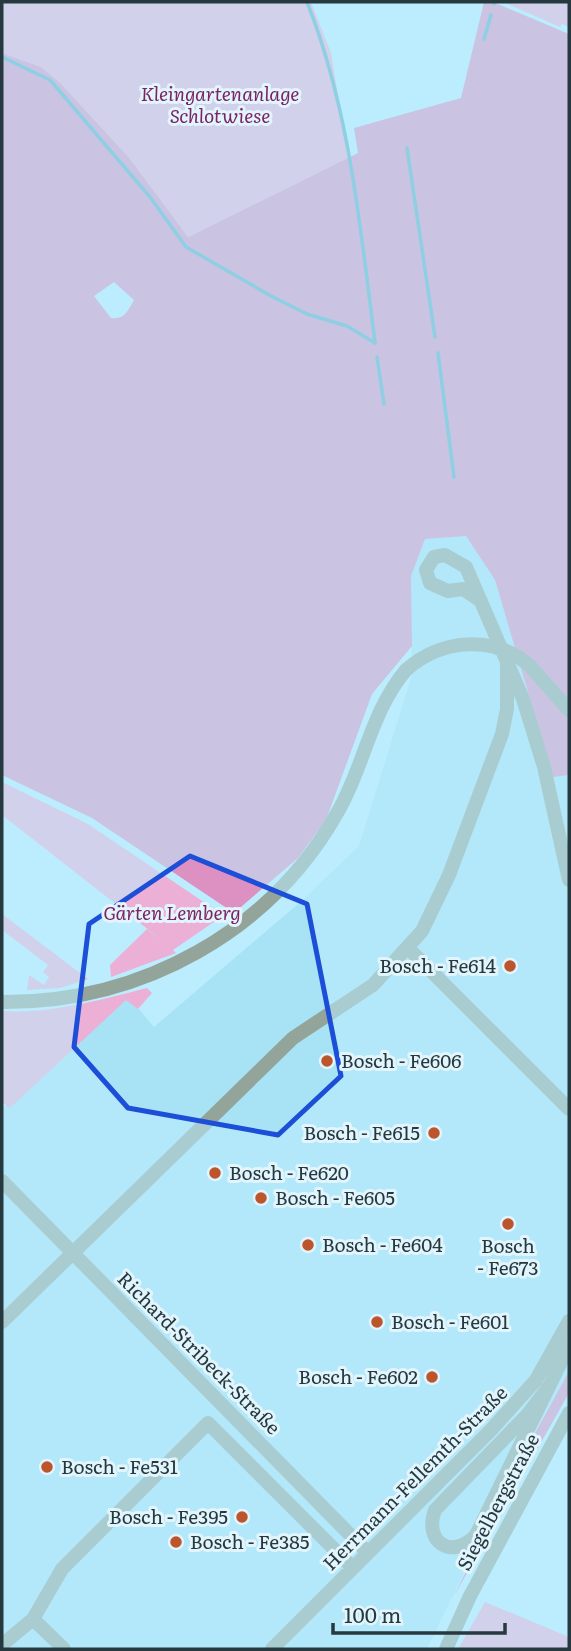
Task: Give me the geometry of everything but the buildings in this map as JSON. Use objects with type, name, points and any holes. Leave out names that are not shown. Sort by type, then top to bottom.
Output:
[{"type":"street","points":[[481,601],[523,699],[540,754],[569,880]]},
{"type":"street","points":[[2,1002],[86,996],[130,984],[206,947],[256,911],[279,890],[321,839],[354,779],[382,703],[406,670],[435,651],[477,643],[497,647],[530,666],[569,710]]},
{"type":"street","points":[[2,1322],[293,1038],[373,985],[409,948],[432,916],[502,734],[507,709],[507,662]]},
{"type":"street","points":[[409,948],[569,1109]]},
{"type":"street","name":"Richard-Stribeck-Straße","points":[[2,1181],[369,1553]]},
{"type":"street","name":"Herrmann-Fellemth-Straße","points":[[272,1649],[491,1430],[536,1380],[569,1321]]},
{"type":"street","points":[[550,1385],[489,1456],[435,1510],[430,1524],[434,1535],[444,1545],[455,1549],[466,1545],[476,1535],[508,1473],[569,1346]]},
{"type":"street","name":"Siegelbergstraße","points":[[446,1649],[470,1596],[569,1413]]},
{"type":"street","points":[[2,1645],[33,1619],[62,1569],[208,1423],[353,1568]]},
{"type":"street","points":[[489,1456],[498,1453],[505,1456],[509,1463],[508,1473]]},
{"type":"street","points":[[33,1619],[64,1649]]},
{"type":"highlighted area","points":[[190,856],[307,904],[341,1076],[278,1135],[128,1108],[74,1047],[89,924]]},
{"type":"shaded area","points":[[484,2],[493,2],[569,34],[569,775],[553,777],[495,580],[466,536],[425,539],[411,576],[412,646],[372,694],[326,820],[298,858],[234,913],[92,818],[2,775],[2,53],[41,67],[61,84],[130,159],[188,237],[358,153],[354,128],[461,98]],"holes":[[[114,282],[134,300],[123,316],[111,318],[94,296]]]},
{"type":"shaded area","points":[[466,536],[495,580],[553,776],[569,775],[569,1371],[515,1468],[427,1649],[2,1649],[2,1110],[46,1057],[127,995],[154,1027],[305,898],[359,846],[412,675],[411,575],[425,539]]},
{"type":"shaded area","points":[[569,1371],[569,1393],[454,1596],[516,1468]]},
{"type":"green space","name":"Kleingartenanlage Schlotwiese","points":[[2,2],[311,2],[331,53],[348,158],[188,237],[130,159],[41,67],[2,53]]},
{"type":"green space","points":[[503,2],[569,2],[569,27],[562,24],[560,27]]},
{"type":"green space","name":"Gärten Lemberg","points":[[2,782],[88,824],[217,911],[221,917],[173,950],[176,953],[111,977],[110,965],[147,929],[163,941],[2,815]]},
{"type":"green space","points":[[2,914],[88,979],[60,988],[27,990],[29,975],[44,985],[49,977],[43,972],[48,965],[2,930]]},
{"type":"green space","points":[[147,988],[152,993],[138,1009],[126,1000],[10,1108],[2,1102],[2,1011],[57,1008]]},
{"type":"green space","points":[[485,1602],[569,1637],[569,1649],[458,1649]]},
{"type":"waterway","points":[[307,2],[322,43],[343,127],[358,212],[375,342]]},
{"type":"waterway","points":[[484,39],[491,15]]},
{"type":"waterway","points":[[2,57],[50,80],[150,197],[186,247],[271,296],[307,314],[347,326],[375,343]]},
{"type":"waterway","points":[[407,148],[435,337]]},
{"type":"waterway","points":[[438,353],[454,477]]},
{"type":"waterway","points":[[377,357],[384,404]]},
{"type":"place","name":"Bosch - Fe614","points":[[510,966]]},
{"type":"place","name":"Bosch - Fe606","points":[[327,1061]]},
{"type":"place","name":"Bosch - Fe615","points":[[434,1133]]},
{"type":"place","name":"Bosch - Fe620","points":[[215,1173]]},
{"type":"place","name":"Bosch - Fe605","points":[[261,1198]]},
{"type":"place","name":"Bosch - Fe673","points":[[508,1224]]},
{"type":"place","name":"Bosch - Fe604","points":[[308,1245]]},
{"type":"place","name":"Bosch - Fe601","points":[[377,1322]]},
{"type":"place","name":"Bosch - Fe602","points":[[432,1377]]},
{"type":"place","name":"Bosch - Fe531","points":[[47,1467]]},
{"type":"place","name":"Bosch - Fe395","points":[[242,1517]]},
{"type":"place","name":"Bosch - Fe385","points":[[176,1542]]}]
